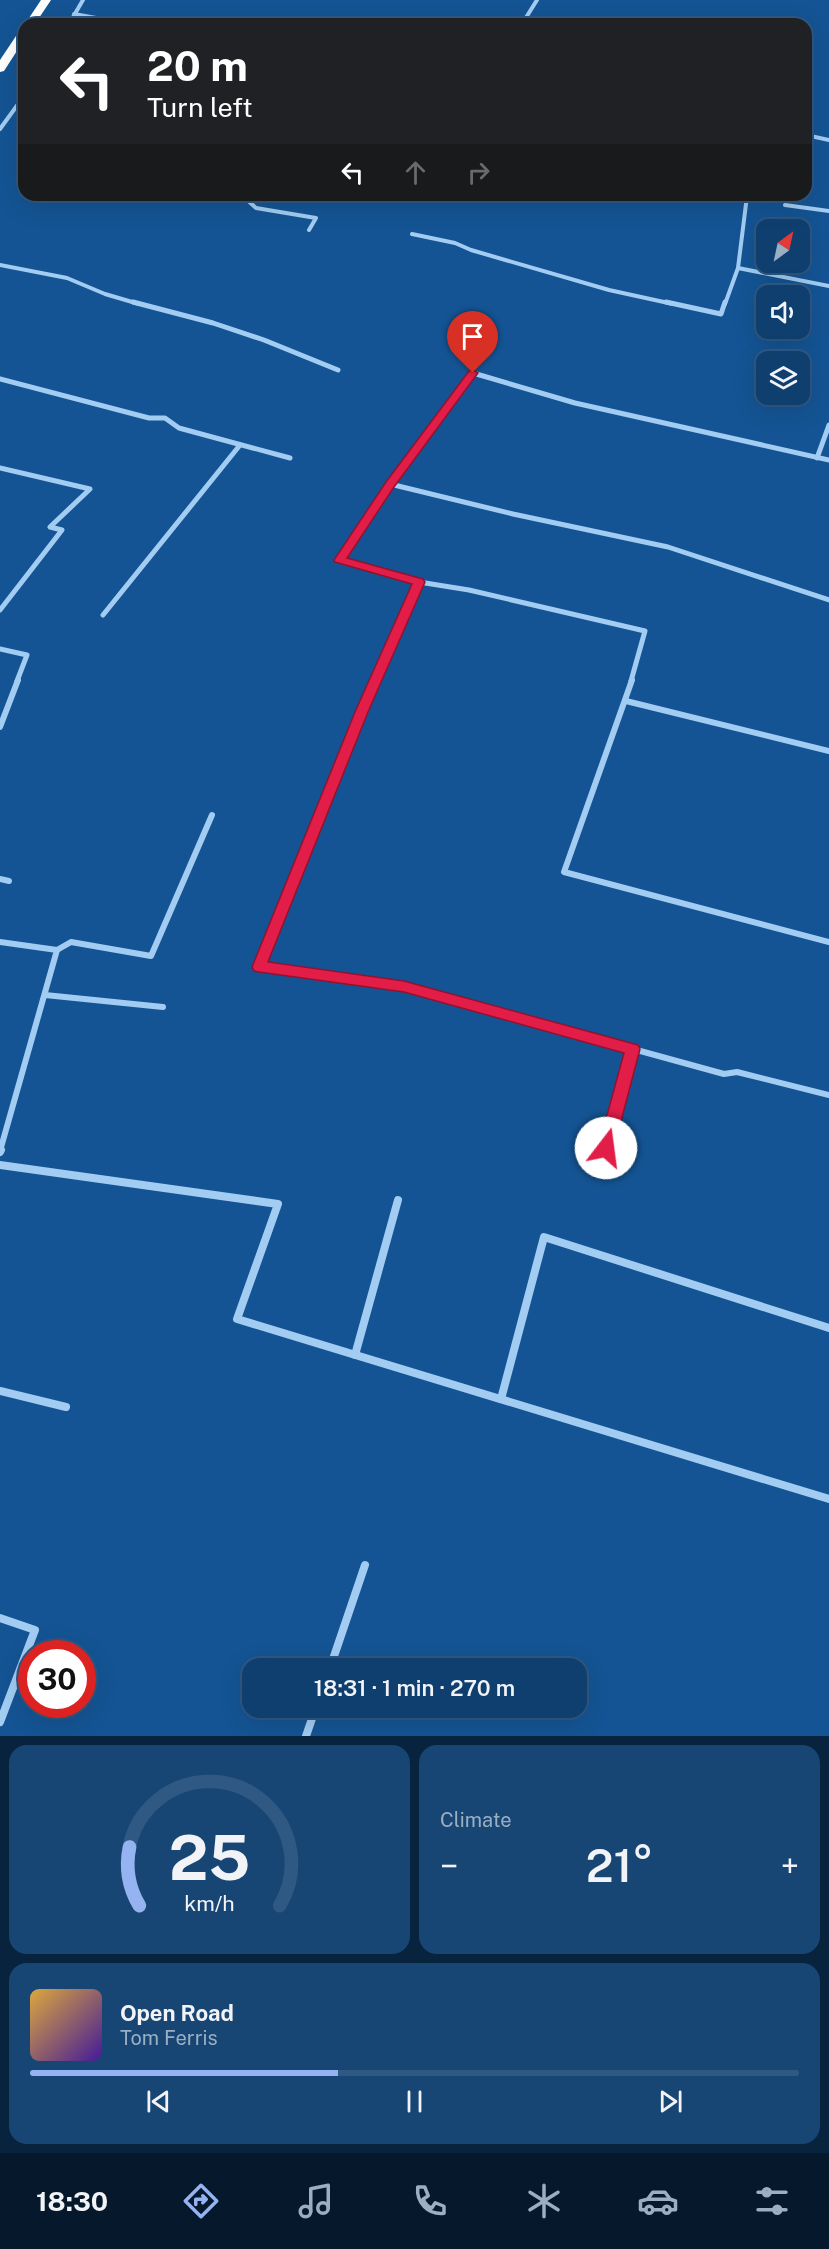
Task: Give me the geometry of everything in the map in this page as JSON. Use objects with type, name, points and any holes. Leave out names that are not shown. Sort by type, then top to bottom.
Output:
[{"type":"highway","points":[[34,18],[46,0]]},
{"type":"highway","points":[[0,69],[18,41]]},
{"type":"street","points":[[72,18],[83,0]]},
{"type":"street","points":[[526,18],[537,0]]},
{"type":"street","points":[[74,15],[92,18]]},
{"type":"street","points":[[0,129],[18,104]]},
{"type":"street","points":[[14,110],[18,111]]},
{"type":"street","points":[[812,136],[829,140]]},
{"type":"street","points":[[248,201],[256,208],[316,218],[309,230]]},
{"type":"street","points":[[412,234],[455,243],[471,250],[609,290],[721,314],[738,268],[744,201]]},
{"type":"street","points":[[785,206],[829,211]]},
{"type":"street","points":[[0,265],[67,278],[105,294],[191,319],[213,323],[264,340],[338,370]]},
{"type":"street","points":[[738,268],[829,286]]},
{"type":"street","points":[[829,460],[575,403],[473,373],[390,484],[340,560],[419,582],[469,590],[645,631],[626,701],[564,872],[829,942]]},
{"type":"street","points":[[0,379],[149,418],[165,418],[179,428],[290,458]]},
{"type":"street","points":[[817,458],[829,425]]},
{"type":"street","points":[[103,615],[240,445]]},
{"type":"street","points":[[0,468],[90,489],[50,527],[62,530],[0,610]]},
{"type":"street","points":[[390,484],[513,514],[668,547],[829,600]]},
{"type":"street","points":[[419,582],[370,692],[259,967],[404,986],[724,1074],[737,1072],[829,1095]]},
{"type":"street","points":[[0,649],[27,655],[0,727]]},
{"type":"street","points":[[626,701],[829,750]]},
{"type":"street","points":[[0,942],[57,950],[71,942],[151,956],[212,815]]},
{"type":"street","points":[[0,879],[9,881]]},
{"type":"street","points":[[0,1152],[57,950]]},
{"type":"street","points":[[45,995],[163,1007]]},
{"type":"street","points":[[606,1148],[632,1049]]},
{"type":"street","points":[[0,1165],[278,1204],[237,1319],[829,1499]]},
{"type":"street","points":[[355,1355],[398,1200]]},
{"type":"street","points":[[501,1400],[544,1237],[829,1328]]},
{"type":"street","points":[[0,1391],[66,1407]]},
{"type":"street","points":[[333,1658],[365,1565]]},
{"type":"street","points":[[0,1618],[35,1630],[0,1722]]},
{"type":"street","points":[[306,1736],[312,1718]]},
{"type":"route","points":[[473,373],[390,484],[340,560],[419,582],[361,712],[259,967],[404,986],[632,1049],[606,1148]]}]
